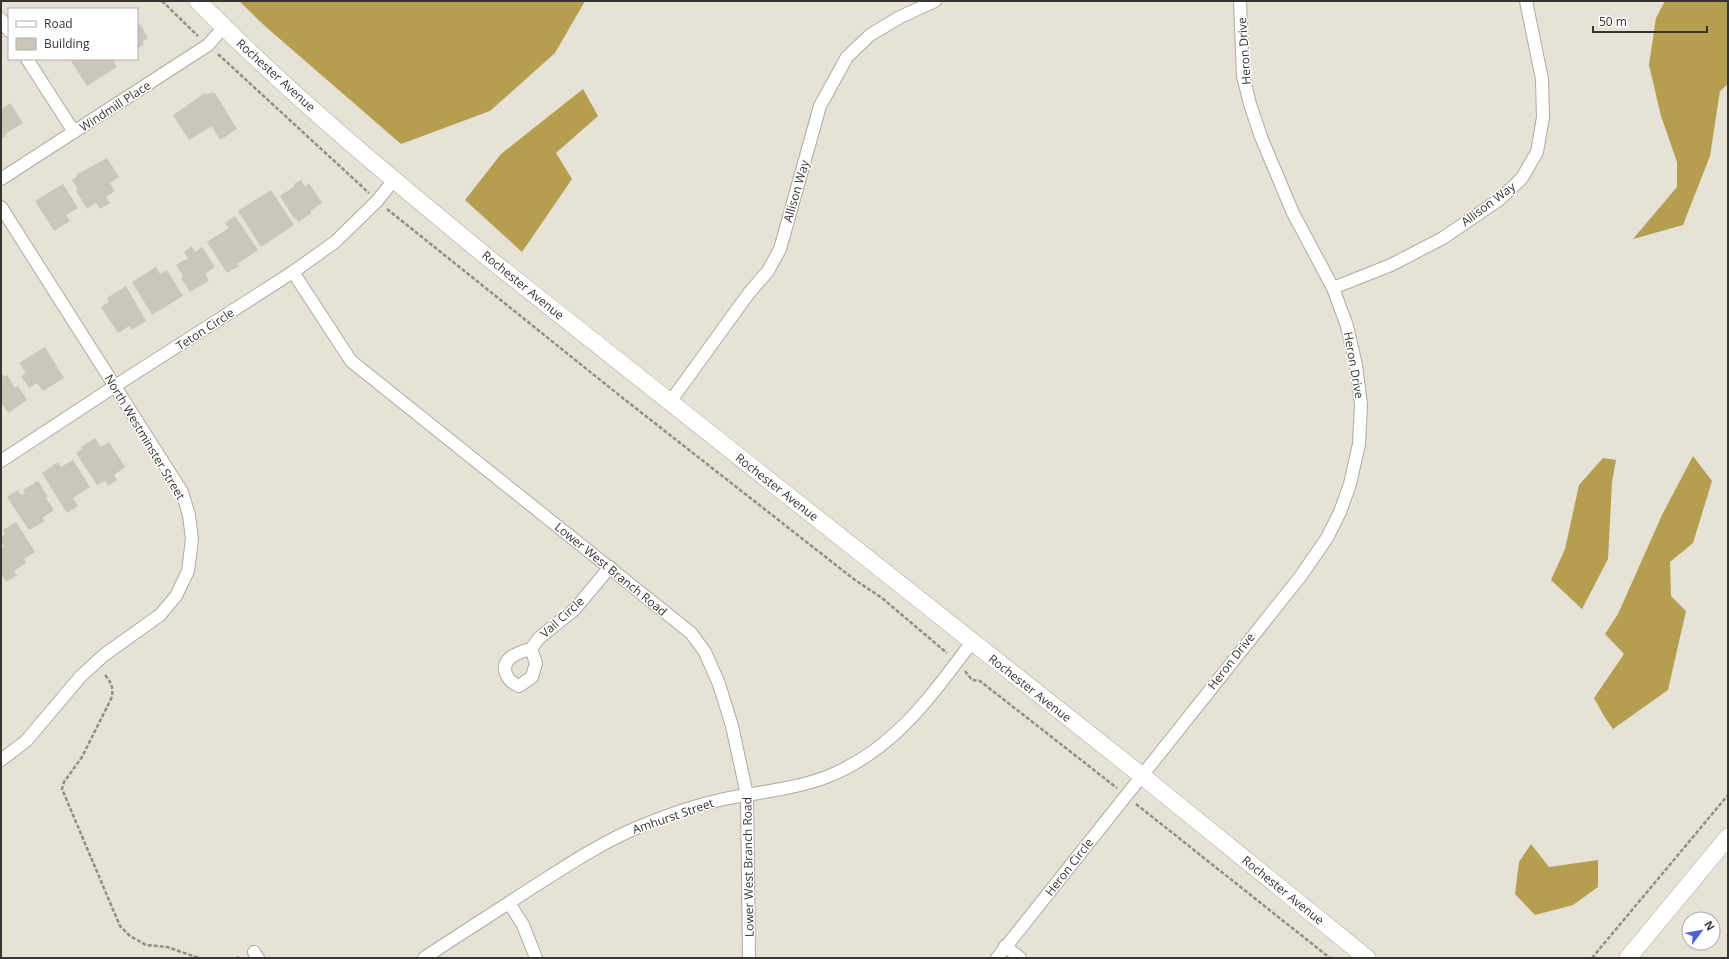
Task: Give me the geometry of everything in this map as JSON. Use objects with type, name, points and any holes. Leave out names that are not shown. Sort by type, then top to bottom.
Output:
[{"type":"main road","name":"Rochester Avenue","points":[[198,1],[312,108],[394,180],[492,261],[1141,776],[1367,958]]},
{"type":"main road","points":[[1628,958],[1728,837]]},
{"type":"street","name":"Allison Way","points":[[670,402],[748,293],[768,271],[780,249],[820,106],[847,56],[870,35],[900,17],[935,1]]},
{"type":"street","name":"Heron Drive","points":[[1141,776],[1300,577],[1327,538],[1340,512],[1350,484],[1359,444],[1361,405],[1356,366],[1347,326],[1333,288],[1293,213],[1254,117],[1243,76],[1240,1]]},
{"type":"street","name":"Allison Way","points":[[1333,288],[1391,265],[1443,238],[1500,199],[1522,178],[1537,152],[1543,117],[1542,79],[1526,1]]},
{"type":"street","points":[[1,19],[8,30]]},
{"type":"street","name":"Windmill Place","points":[[1,179],[208,45],[224,27]]},
{"type":"street","points":[[28,60],[74,132]]},
{"type":"street","name":"Teton Circle","points":[[1,461],[293,272],[335,242],[377,201],[394,180]]},
{"type":"street","name":"North Westminster Street","points":[[1,207],[182,492],[189,515],[192,539],[188,571],[176,596],[160,615],[104,655],[81,676],[26,741],[1,760]]},
{"type":"street","name":"Lower West Branch Road","points":[[293,272],[351,361],[691,633],[705,652],[719,684],[732,726],[747,795],[749,958]]},
{"type":"street","name":"Vail Circle","points":[[531,649],[539,638],[575,609],[610,567]]},
{"type":"street","name":"Amhurst Street","points":[[424,958],[592,850],[641,826],[692,808],[829,776],[859,761],[880,747],[905,726],[922,708],[972,642]]},
{"type":"street","name":"Heron Circle","points":[[997,958],[1141,776]]},
{"type":"street","points":[[509,903],[523,925],[536,958]]},
{"type":"street","points":[[1005,946],[1020,958]]},
{"type":"path","points":[[162,1],[377,201],[630,404],[855,580],[882,598],[957,662],[972,680],[980,682],[1330,958]]},
{"type":"path","points":[[106,675],[112,683],[114,690],[111,699],[82,757],[64,782],[62,789],[120,926],[130,936],[146,945],[167,947],[199,958]]},
{"type":"path","points":[[1592,958],[1728,795]]},
{"type":"shaded area","points":[[239,1],[585,1],[555,53],[490,111],[401,144],[266,27]]},
{"type":"shaded area","points":[[1665,1],[1728,1],[1728,84],[1720,91],[1710,156],[1683,225],[1633,239],[1677,187],[1677,162],[1661,116],[1649,65],[1656,18]]},
{"type":"shaded area","points":[[583,89],[598,116],[556,153],[572,179],[522,252],[465,200],[501,154]]},
{"type":"shaded area","points":[[1693,456],[1712,481],[1693,543],[1670,562],[1671,596],[1686,611],[1668,690],[1613,729],[1594,698],[1624,654],[1605,634],[1618,614],[1662,515]]},
{"type":"shaded area","points":[[1603,458],[1616,460],[1612,482],[1608,559],[1582,609],[1551,580],[1565,549],[1579,485]]},
{"type":"shaded area","points":[[1531,844],[1549,867],[1598,860],[1598,887],[1573,905],[1535,915],[1515,894],[1519,862]]},
{"type":"building","points":[[140,24],[148,38],[142,42],[144,44],[138,48],[138,25]]},
{"type":"building","points":[[71,60],[113,60],[117,67],[87,86]]},
{"type":"building","points":[[212,92],[213,94],[215,93],[237,129],[220,140],[212,126],[189,140],[173,115],[205,93],[206,95]]},
{"type":"building","points":[[10,103],[23,123],[5,134],[6,136],[1,139],[1,109]]},
{"type":"building","points":[[107,158],[119,177],[110,183],[115,191],[106,197],[110,203],[100,209],[96,203],[87,209],[76,191],[78,190],[72,180],[77,177],[76,175]]},
{"type":"building","points":[[301,180],[305,186],[309,183],[322,203],[310,211],[312,213],[298,222],[296,218],[294,219],[280,196]]},
{"type":"building","points":[[63,184],[78,208],[66,215],[70,221],[54,231],[35,201]]},
{"type":"building","points":[[271,190],[294,225],[261,247],[238,211]]},
{"type":"building","points":[[235,216],[258,250],[237,264],[239,266],[227,273],[207,242],[229,228],[225,223]]},
{"type":"building","points":[[192,246],[195,252],[202,247],[215,267],[205,274],[209,281],[190,292],[181,278],[183,276],[176,265],[188,258],[184,252]]},
{"type":"building","points":[[156,267],[160,274],[167,270],[183,296],[152,315],[132,282]]},
{"type":"building","points":[[126,286],[146,321],[132,330],[129,326],[118,333],[101,307],[109,302],[107,298]]},
{"type":"building","points":[[45,347],[64,378],[43,391],[37,383],[29,388],[21,376],[26,373],[19,363]]},
{"type":"building","points":[[3,374],[4,377],[7,375],[15,388],[18,386],[27,400],[8,413],[2,404],[1,405],[1,376]]},
{"type":"building","points":[[95,438],[101,447],[109,442],[125,467],[114,475],[117,480],[108,486],[105,481],[97,485],[76,453],[82,449],[81,447]]},
{"type":"building","points":[[73,460],[90,487],[73,498],[78,506],[67,513],[42,473],[58,462],[61,467]]},
{"type":"building","points":[[38,481],[48,497],[46,498],[54,510],[42,518],[45,521],[29,530],[7,497],[18,490],[21,495],[25,493],[23,490]]},
{"type":"building","points":[[16,522],[35,552],[24,559],[26,563],[14,571],[17,575],[6,582],[1,573],[1,545],[3,548],[4,547],[1,542],[1,537],[5,534],[3,530]]}]
